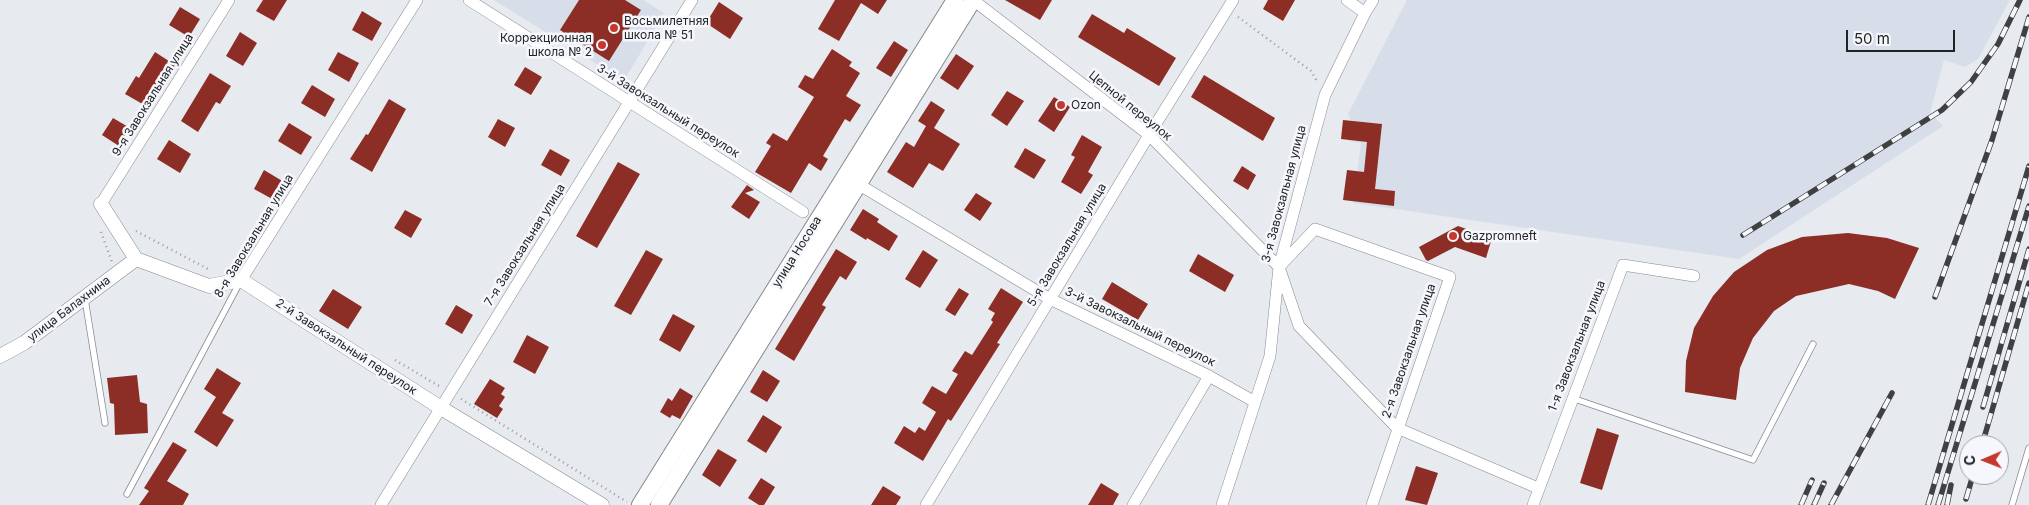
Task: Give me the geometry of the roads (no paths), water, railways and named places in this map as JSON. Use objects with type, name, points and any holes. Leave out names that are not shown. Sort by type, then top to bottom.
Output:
[{"type":"main road","name":"улица Носова","points":[[659,505],[955,0]]},
{"type":"main road","name":"улица Носова","points":[[640,505],[851,180],[973,0]]},
{"type":"street","name":"9-я Завокзальная улица","points":[[101,204],[230,0]]},
{"type":"street","name":"8-я Завокзальная улица","points":[[241,280],[416,0]]},
{"type":"street","name":"3-й Завокзальный переулок","points":[[469,0],[803,212]]},
{"type":"street","name":"7-я Завокзальная улица","points":[[380,505],[692,0]]},
{"type":"street","name":"Цепной переулок","points":[[973,0],[1149,135],[1279,267]]},
{"type":"street","points":[[1347,0],[1365,13]]},
{"type":"street","name":"3-я Завокзальная улица","points":[[1222,505],[1270,356],[1279,267],[1325,95],[1365,13],[1374,0]]},
{"type":"street","name":"5-я Завокзальная улица","points":[[926,505],[1149,135],[1230,5]]},
{"type":"street","name":"3-й Завокзальный переулок","points":[[851,180],[1050,299],[1209,376],[1255,402]]},
{"type":"street","points":[[101,204],[136,260],[209,286],[241,280]]},
{"type":"street","name":"2-я Завокзальная улица","points":[[1279,267],[1315,229],[1450,277],[1372,505]]},
{"type":"street","name":"улица Балахнина","points":[[0,356],[24,343],[136,260]]},
{"type":"street","name":"1-я Завокзальная улица","points":[[1533,505],[1623,265],[1694,276]]},
{"type":"street","points":[[1279,267],[1299,326],[1397,428],[1538,488]]},
{"type":"street","name":"2-й Завокзальный переулок","points":[[241,280],[441,408],[602,505]]},
{"type":"street","points":[[1133,505],[1209,376]]},
{"type":"lane","name":"8-я Завокзальная улица","points":[[127,494],[241,280]]},
{"type":"lane","points":[[85,298],[105,423]]},
{"type":"lane","points":[[1572,398],[1753,460],[1813,344]]},
{"type":"lane","points":[[2012,505],[2029,448]]},
{"type":"railway","points":[[1743,235],[1942,110],[1971,82],[1998,44],[2020,0]]},
{"type":"railway","points":[[1935,297],[1992,140],[2029,17]]},
{"type":"railway","points":[[1928,505],[2029,166]]},
{"type":"railway","points":[[1938,505],[2029,206]]},
{"type":"railway","points":[[1983,407],[2029,249]]},
{"type":"railway","points":[[1985,435],[2029,283]]},
{"type":"railway","points":[[1831,505],[1892,393]]},
{"type":"railway","points":[[1801,505],[1812,480]]},
{"type":"railway","points":[[1814,505],[1824,483]]},
{"type":"railway","points":[[1947,505],[1951,485]]},
{"type":"railway","points":[[1966,499],[1970,485]]},
{"type":"place","name":"Восьмилетняя школа № 51","points":[[614,28]]},
{"type":"place","name":"Коррекционная школа № 2","points":[[602,45]]},
{"type":"place","name":"Ozon","points":[[1061,105]]},
{"type":"place","name":"Gazpromneft","points":[[1453,236]]}]
